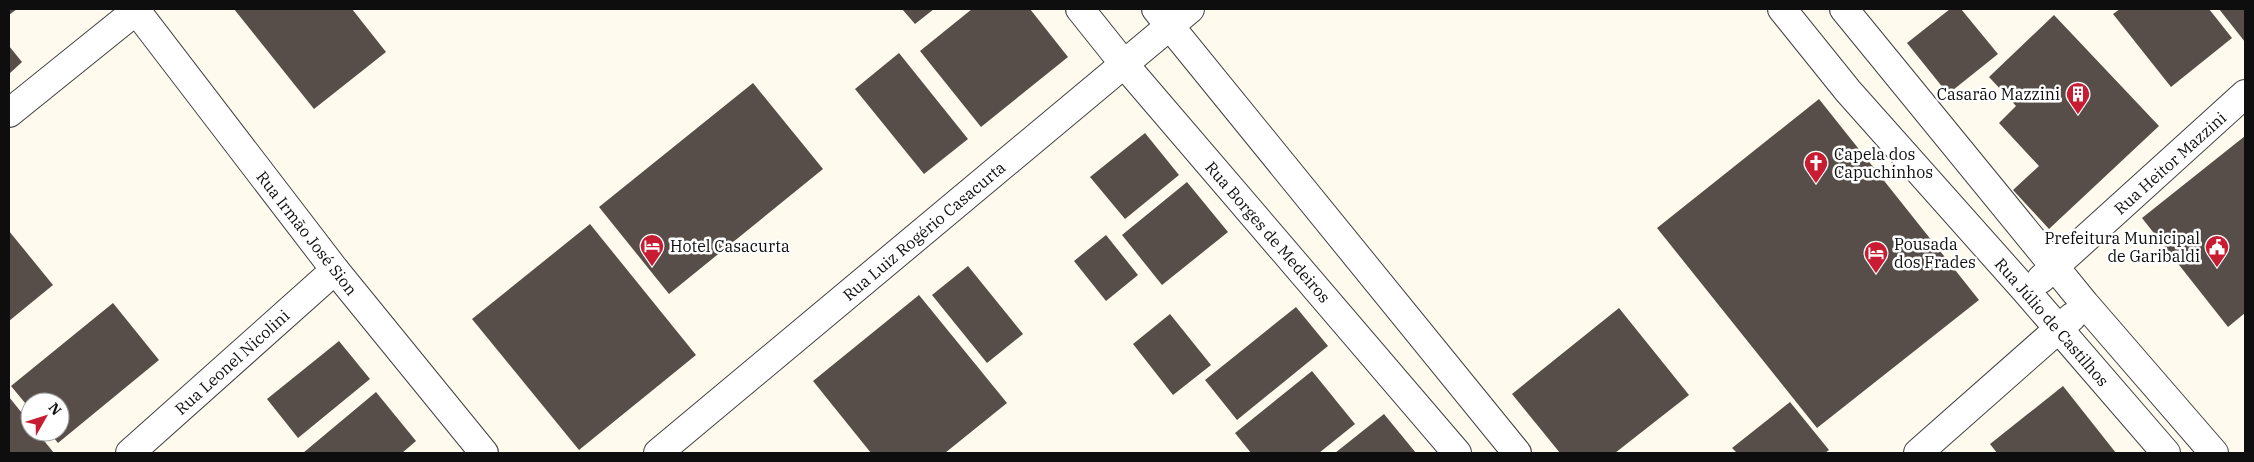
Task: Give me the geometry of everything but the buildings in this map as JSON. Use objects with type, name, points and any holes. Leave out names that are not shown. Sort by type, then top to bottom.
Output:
[{"type":"street","points":[[9,113],[136,9]]},
{"type":"street","name":"Rua Irmão José Sion","points":[[136,9],[334,270],[484,453]]},
{"type":"street","name":"Rua Borges de Medeiros","points":[[1080,9],[1124,64],[1457,453]]},
{"type":"street","name":"Rua Júlio de Castilhos","points":[[1782,9],[1848,91],[2026,291],[2166,453]]},
{"type":"street","points":[[1844,9],[2055,268],[2214,453]]},
{"type":"street","name":"Rua Luiz Rogério Casacurta","points":[[658,453],[1124,64],[1172,14]]},
{"type":"street","points":[[1172,14],[1516,453]]},
{"type":"street","name":"Rua Heitor Mazzini","points":[[2026,291],[2055,268],[2245,94]]},
{"type":"street","name":"Rua Leonel Nicolini","points":[[130,453],[334,270]]},
{"type":"street","points":[[1918,453],[2085,304]]},
{"type":"place","name":"Casarão Mazzini","points":[[2078,115]]},
{"type":"place","name":"Capela dos Capuchinhos","points":[[1816,184]]},
{"type":"place","name":"Hotel Casacurta","points":[[652,267]]},
{"type":"place","name":"Prefeitura Municipal de Garibaldi","points":[[2217,268]]},
{"type":"place","name":"Pousada dos Frades","points":[[1876,274]]}]
